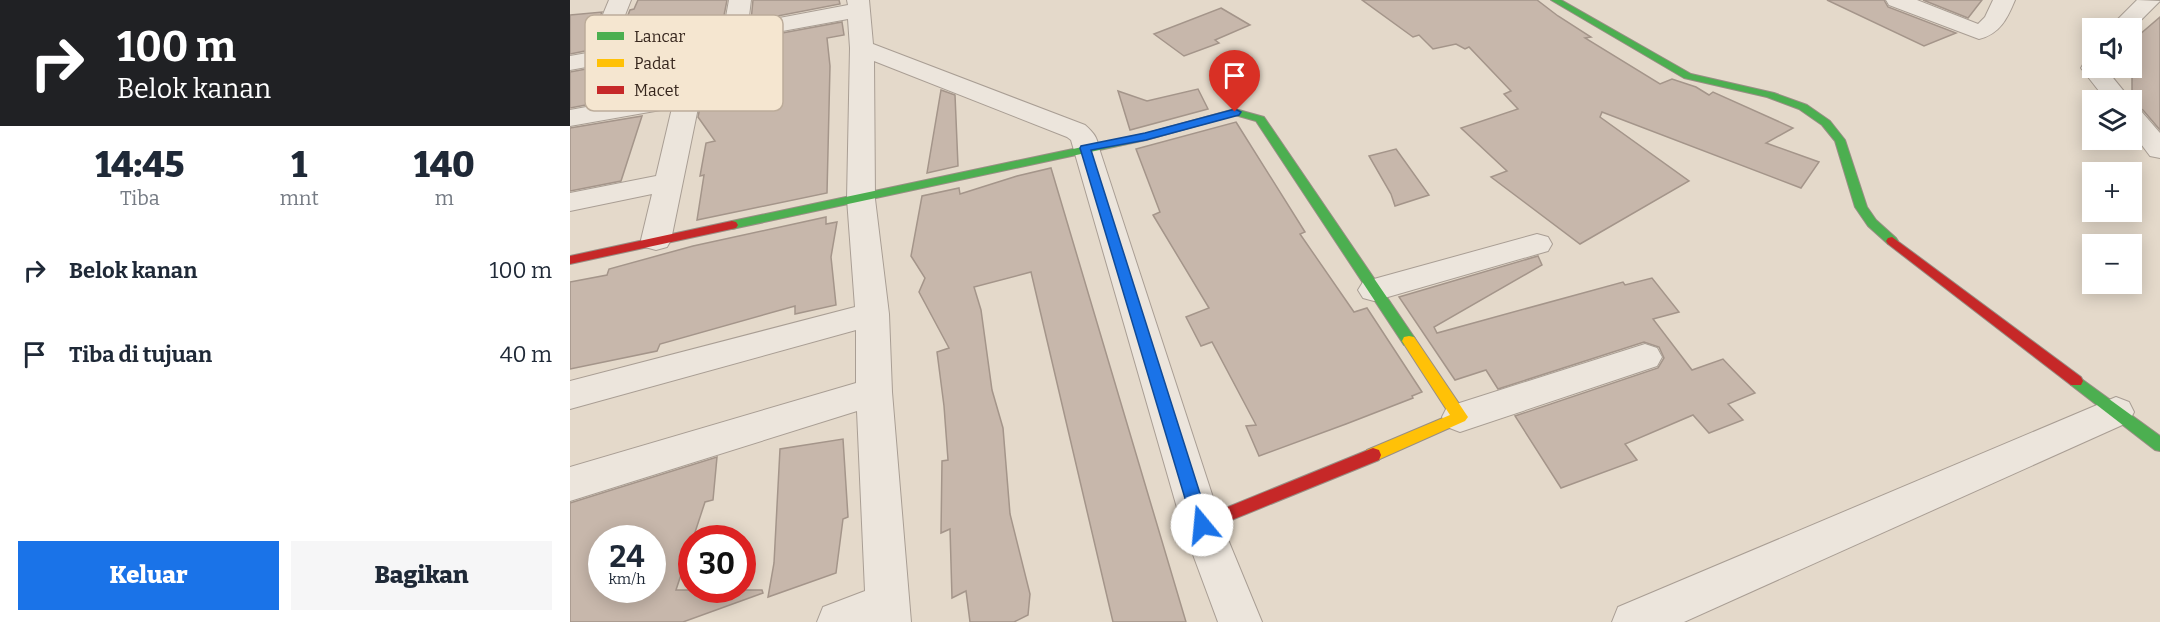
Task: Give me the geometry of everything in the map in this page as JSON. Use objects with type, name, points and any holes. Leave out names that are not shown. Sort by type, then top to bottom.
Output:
[{"type":"street","points":[[614,15],[620,0]]},
{"type":"street","points":[[738,15],[740,0]]},
{"type":"street","points":[[1555,0],[1688,76],[1770,95],[1803,107],[1826,123],[1840,140],[1861,207],[1872,223],[1898,246],[2160,445]]},
{"type":"street","points":[[1897,0],[1979,32],[1985,30],[1997,16],[2004,0]]},
{"type":"street","points":[[783,22],[859,5],[862,48],[861,199],[872,314],[874,392],[888,613],[839,622]]},
{"type":"street","points":[[2135,18],[2150,8]]},
{"type":"street","points":[[862,48],[1076,131],[1084,138],[1085,148],[1202,525],[1240,622]]},
{"type":"street","points":[[570,63],[585,61]]},
{"type":"street","points":[[2102,78],[2111,90]]},
{"type":"street","points":[[570,118],[608,111]]},
{"type":"street","points":[[656,240],[684,111]]},
{"type":"street","points":[[570,260],[1146,136],[1235,112],[1260,119],[1460,417]]},
{"type":"street","points":[[2142,128],[2160,150]]},
{"type":"street","points":[[570,202],[670,182]]},
{"type":"street","points":[[1374,290],[1537,244]]},
{"type":"street","points":[[570,395],[872,314]]},
{"type":"street","points":[[1202,525],[1423,435],[1460,417],[1645,357]]},
{"type":"street","points":[[570,484],[874,392]]},
{"type":"street","points":[[1634,622],[2116,412]]},
{"type":"building","points":[[638,0],[727,0],[724,15],[628,15],[630,10],[634,9]]},
{"type":"building","points":[[753,0],[839,0],[840,4],[782,15],[752,15]]},
{"type":"building","points":[[1362,0],[1537,0],[1591,37],[1585,38],[1660,84],[1672,79],[1696,87],[1709,95],[1713,92],[1793,128],[1766,143],[1819,162],[1801,188],[1602,112],[1600,117],[1689,181],[1580,244],[1491,177],[1507,171],[1461,128],[1518,109],[1504,94],[1511,91],[1469,47],[1465,49],[1456,44],[1433,49],[1419,35],[1413,37]]},
{"type":"building","points":[[1827,0],[1884,0],[1888,7],[1956,33],[1924,46]]},
{"type":"building","points":[[1923,0],[1982,0],[1968,18]]},
{"type":"building","points":[[1221,8],[1250,25],[1215,40],[1219,43],[1184,56],[1154,34]]},
{"type":"building","points":[[602,12],[601,15],[585,15],[585,51],[570,54],[570,15]]},
{"type":"building","points":[[2160,17],[2160,130],[2142,109],[2142,90],[2132,90],[2132,78],[2142,78],[2142,32]]},
{"type":"building","points":[[842,22],[844,35],[827,38],[830,66],[827,193],[697,220],[704,175],[700,176],[706,143],[715,141],[698,117],[699,111],[783,111],[783,33]]},
{"type":"building","points":[[585,69],[585,105],[570,108],[570,72]]},
{"type":"building","points":[[1198,89],[1208,109],[1130,130],[1118,91],[1147,101]]},
{"type":"building","points":[[941,90],[955,95],[958,166],[927,173]]},
{"type":"building","points":[[642,116],[621,181],[570,191],[570,128]]},
{"type":"building","points":[[1236,122],[1305,232],[1300,234],[1354,312],[1367,308],[1422,392],[1412,396],[1413,398],[1259,456],[1246,426],[1256,425],[1212,342],[1201,346],[1186,317],[1209,308],[1153,215],[1160,212],[1136,149]]},
{"type":"building","points":[[1396,149],[1429,195],[1395,206],[1391,194],[1369,156]]},
{"type":"building","points":[[1051,168],[1186,622],[1113,622],[1031,272],[974,287],[981,310],[992,390],[1003,428],[1010,514],[1030,594],[1028,615],[1014,622],[970,622],[966,591],[952,598],[950,529],[941,533],[942,461],[948,460],[937,352],[949,348],[919,292],[925,278],[911,256],[922,196],[959,188],[960,194]]},
{"type":"building","points":[[826,217],[826,224],[837,222],[831,257],[836,305],[795,314],[795,306],[660,344],[657,351],[570,369],[570,282],[607,275],[609,269],[693,246]]},
{"type":"building","points":[[1538,256],[1542,265],[1434,327],[1437,333],[1623,282],[1625,285],[1652,278],[1679,312],[1653,319],[1692,370],[1723,359],[1755,393],[1728,404],[1743,420],[1709,433],[1693,415],[1625,444],[1637,460],[1561,488],[1515,416],[1658,368],[1664,358],[1659,347],[1644,342],[1498,389],[1486,370],[1455,380],[1399,297]]},
{"type":"building","points":[[843,439],[848,517],[843,519],[836,573],[768,597],[774,563],[780,449]]},
{"type":"building","points":[[717,457],[713,500],[705,502],[697,525],[678,525],[678,584],[676,590],[678,590],[678,603],[735,603],[683,622],[570,622],[570,503]]},
{"type":"building","points":[[756,590],[762,590],[763,593],[756,596]]},
{"type":"traffic: fast","points":[[1555,0],[1688,76],[1770,95],[1803,107],[1826,123],[1840,140],[1861,207],[1872,223],[1892,241]]},
{"type":"traffic: fast","points":[[732,225],[1146,137],[1235,112],[1260,119],[1409,341]]},
{"type":"traffic: fast","points":[[2076,381],[2160,445]]},
{"type":"traffic: slow","points":[[1373,455],[1460,417],[1409,341]]},
{"type":"traffic: jam","points":[[570,260],[732,225]]},
{"type":"traffic: jam","points":[[1892,241],[2076,381]]},
{"type":"traffic: jam","points":[[1202,525],[1373,455]]},
{"type":"route","points":[[1202,525],[1085,148],[1146,136],[1235,112]]}]
